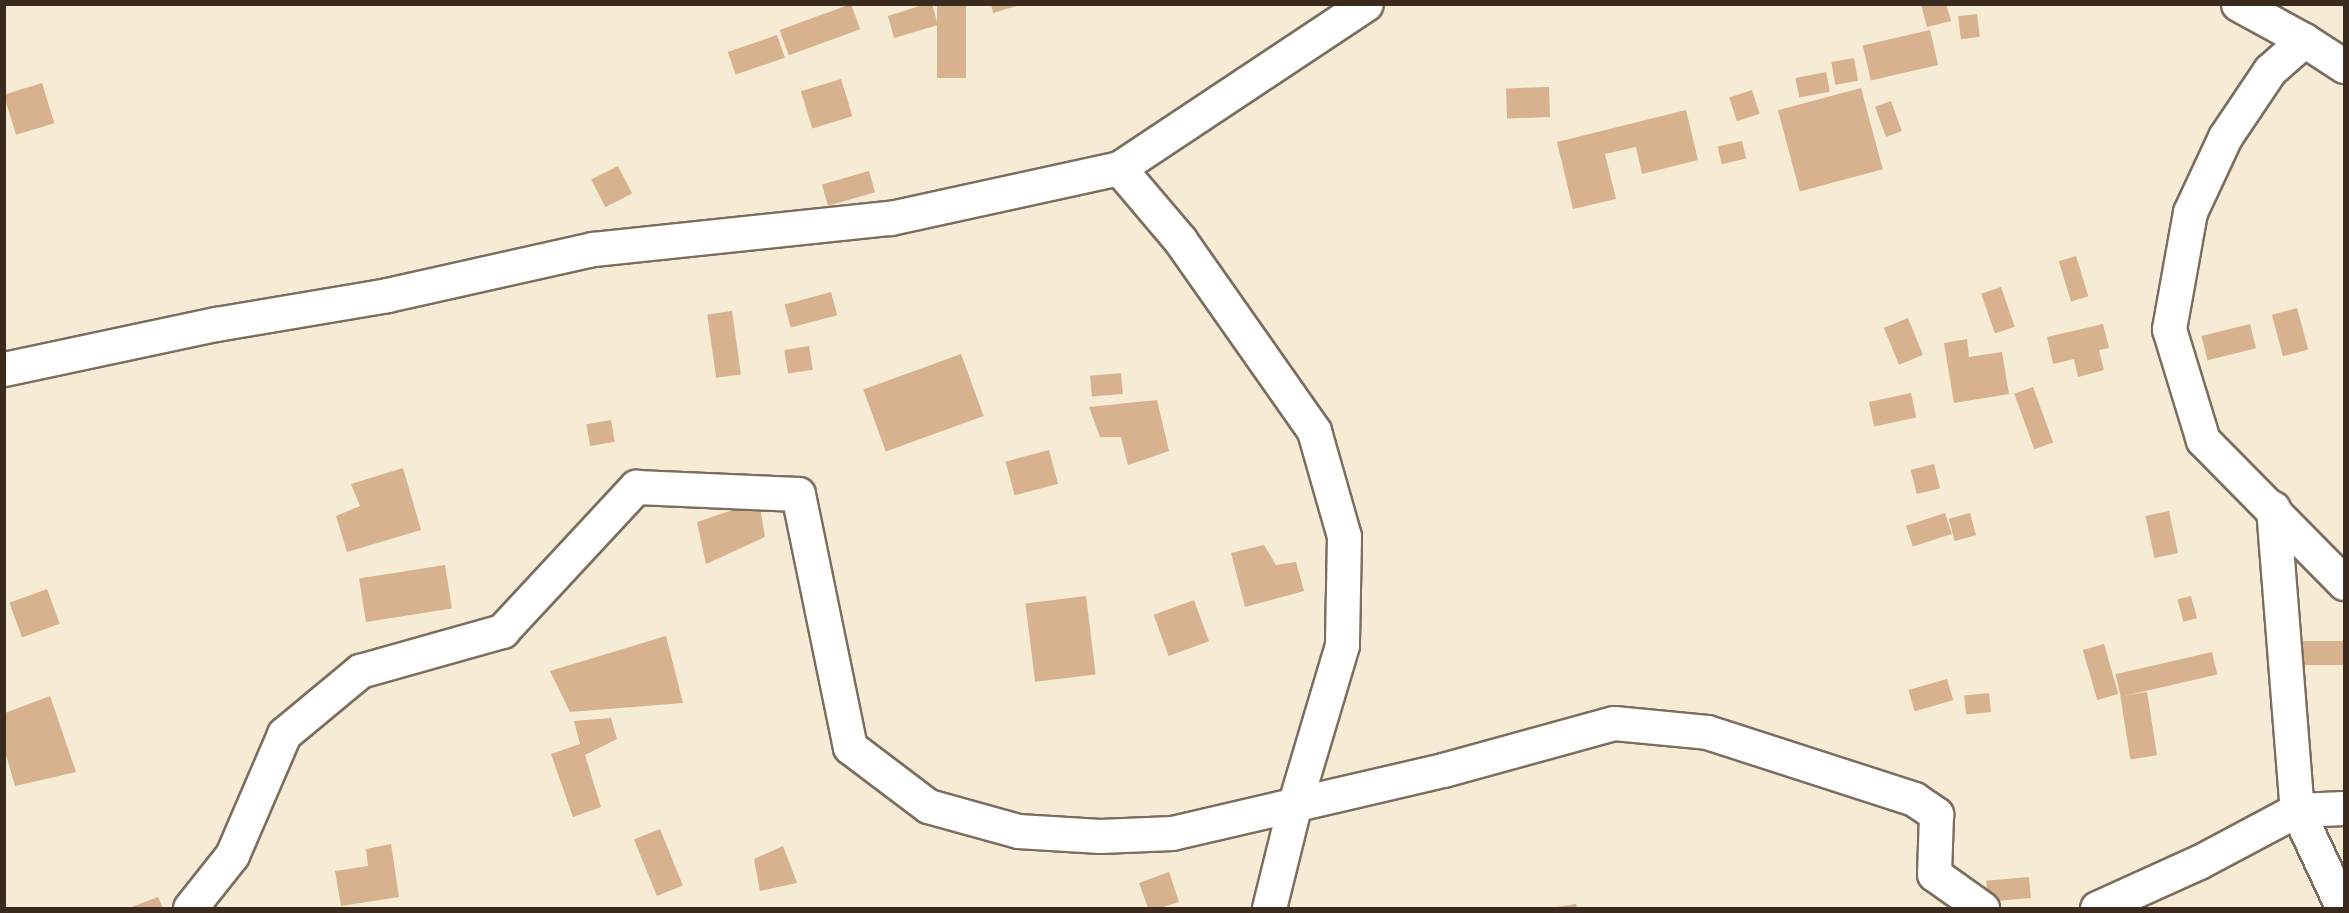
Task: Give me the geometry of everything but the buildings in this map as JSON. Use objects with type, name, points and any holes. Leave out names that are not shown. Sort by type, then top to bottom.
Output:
[{"type":"street","points":[[4,369],[216,324],[387,295],[593,249],[890,218],[1119,168],[1366,4]]},
{"type":"street","points":[[2238,4],[2304,40],[2344,66]]},
{"type":"street","points":[[2304,40],[2270,70],[2224,136],[2190,212],[2169,329],[2204,440],[2344,583]]},
{"type":"street","points":[[1119,168],[1180,240],[1314,431],[1344,536],[1342,645],[1294,803],[1269,909]]},
{"type":"street","points":[[190,909],[232,855],[284,735],[360,671],[502,632],[636,487],[798,494],[850,747],[928,806],[1018,831],[1100,836],[1172,834],[1294,803],[1443,770],[1614,723],[1707,732],[1914,799],[1936,814],[1934,874],[1982,909]]},
{"type":"street","points":[[2273,508],[2297,810],[2343,909]]},
{"type":"street","points":[[2097,909],[2199,862],[2297,810],[2344,808]]}]
